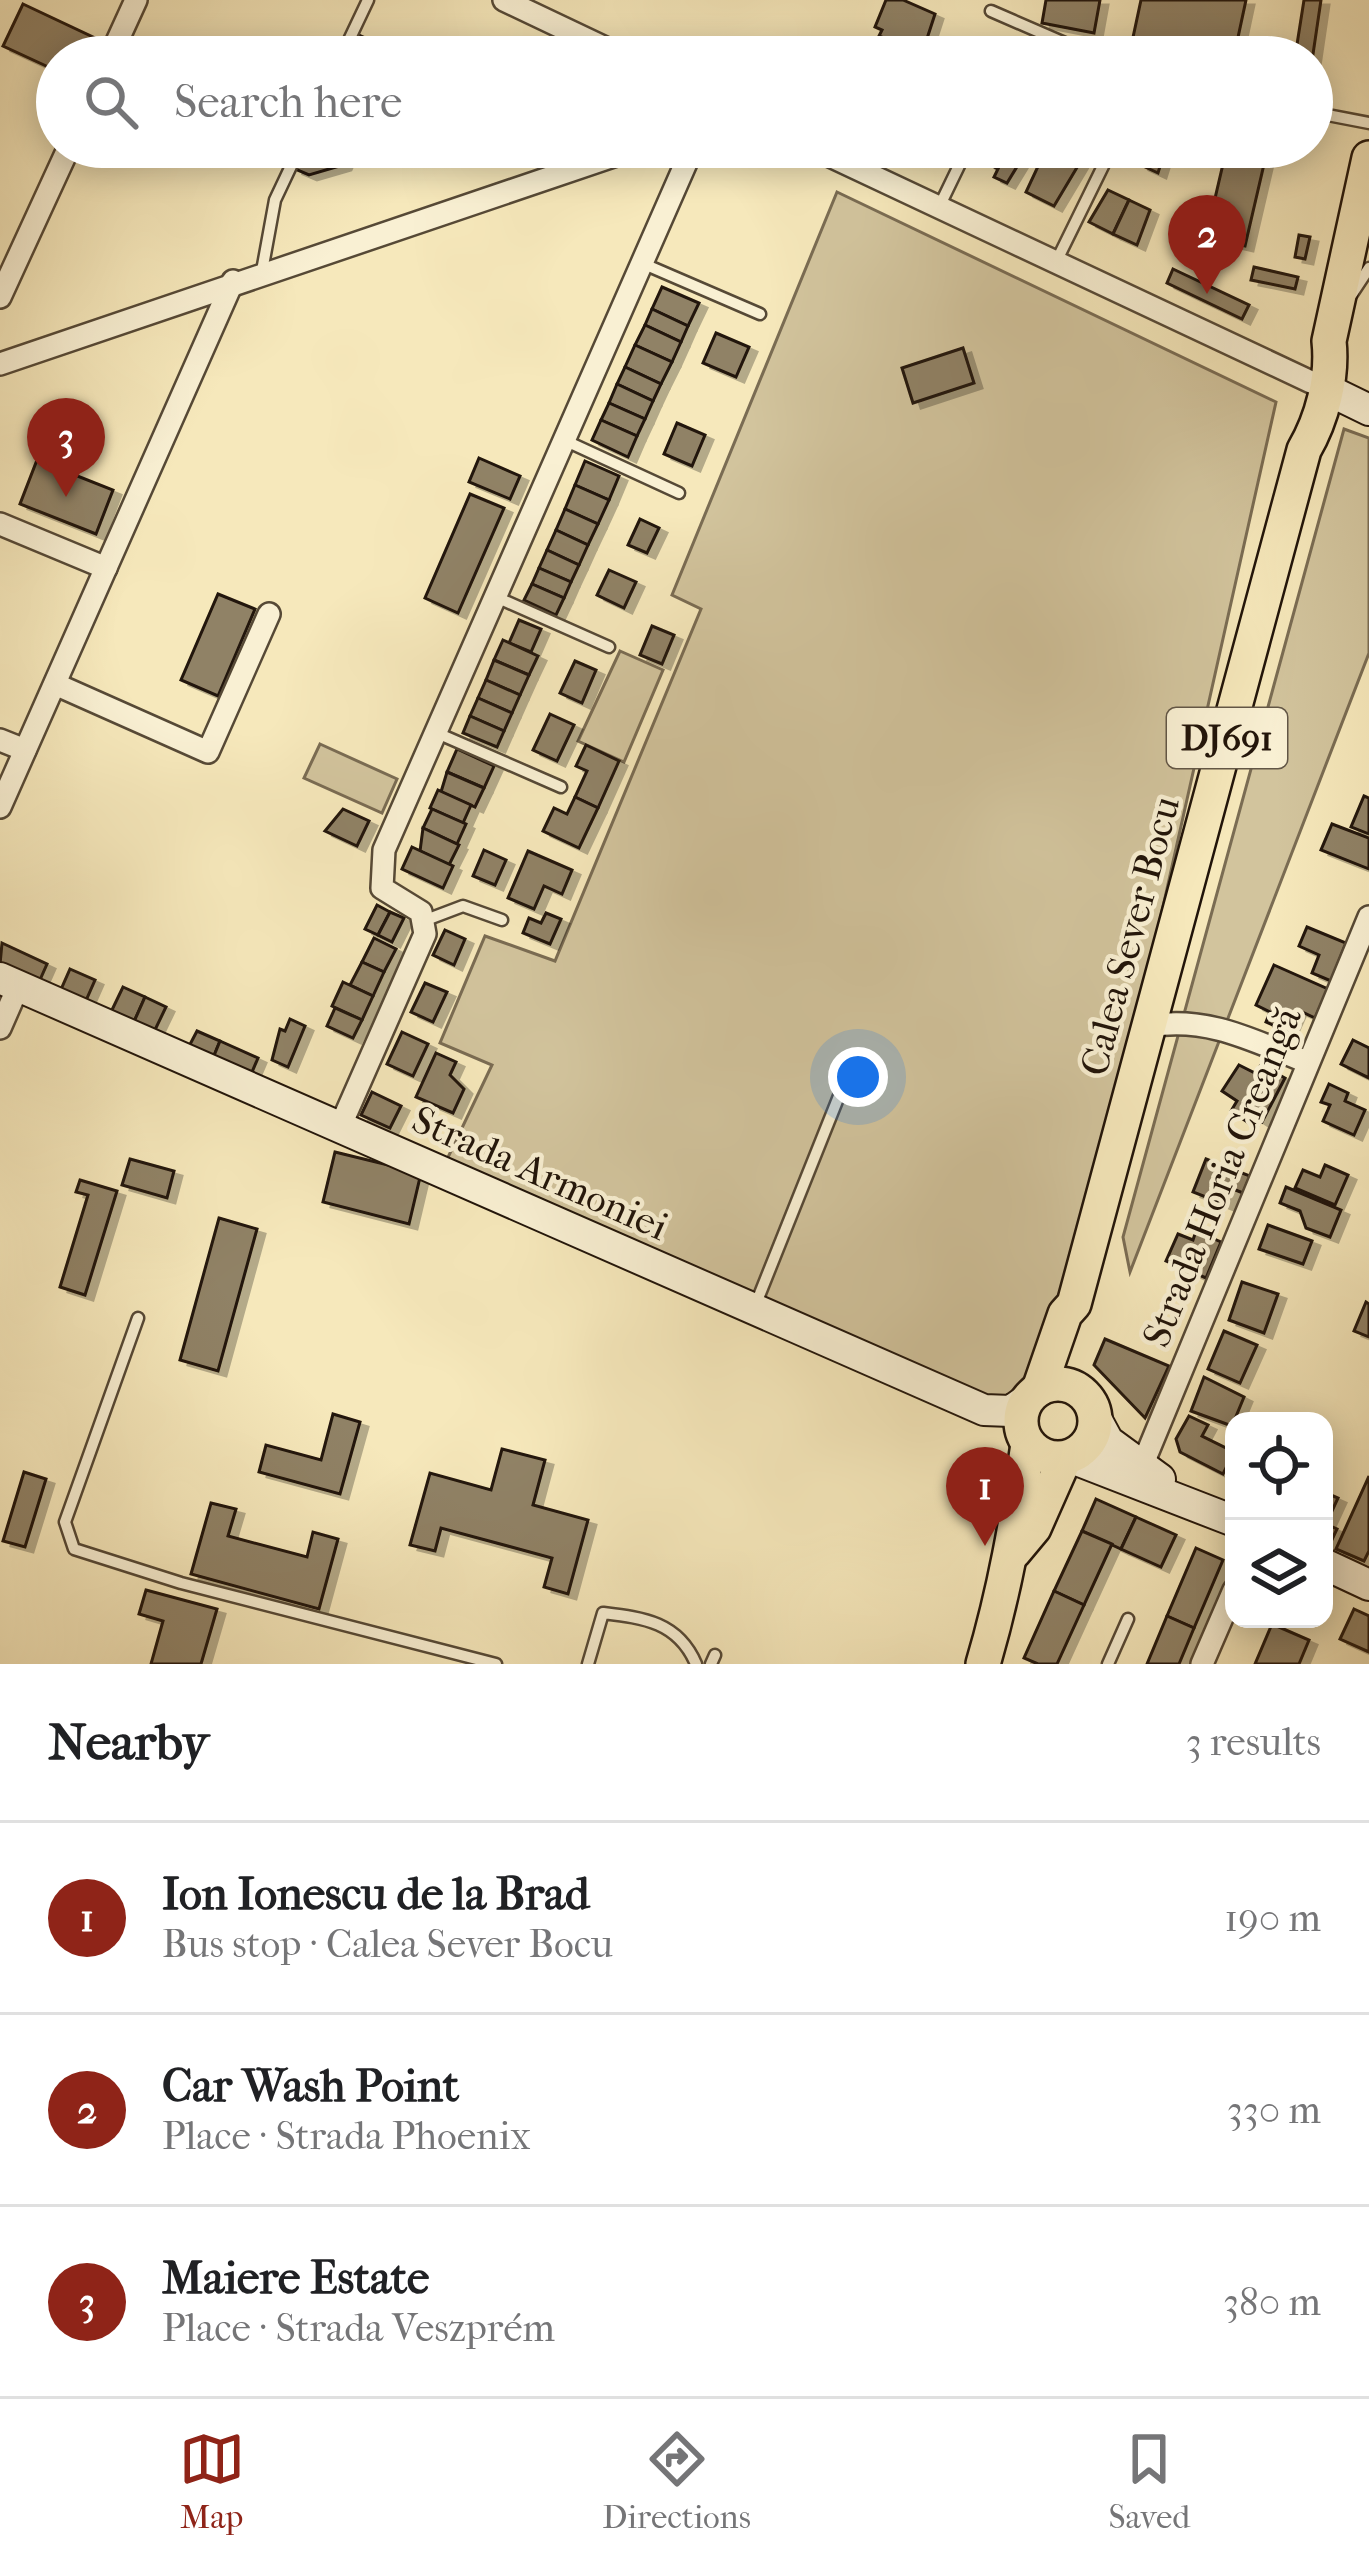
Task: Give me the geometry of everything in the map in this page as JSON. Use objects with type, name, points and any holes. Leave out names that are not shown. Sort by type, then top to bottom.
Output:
[{"type":"main road","name":"DJ691","points":[[1318,385],[1316,359],[1331,331],[1369,158]]},
{"type":"main road","name":"Calea Sever Bocu","points":[[1034,1393],[1065,1313],[1074,1304],[1318,385]]},
{"type":"main road","name":"Calea Sever Bocu","points":[[1074,1304],[1079,1320],[1075,1381],[1088,1404]]},
{"type":"main road","points":[[1034,1393],[1059,1384],[1088,1404]]},
{"type":"main road","name":"DJ691","points":[[983,1664],[1014,1552],[1012,1521],[1028,1444],[1020,1423],[1034,1393]]},
{"type":"main road","name":"DJ691","points":[[1014,1552],[1034,1528],[1067,1457],[1090,1440],[1088,1404]]},
{"type":"main road","points":[[1028,1444],[1042,1455],[1067,1457]]},
{"type":"street","points":[[120,36],[136,0]]},
{"type":"street","points":[[504,0],[580,36]]},
{"type":"street","points":[[0,298],[59,168]]},
{"type":"street","points":[[0,364],[262,271],[576,168]]},
{"type":"street","points":[[340,1127],[421,949],[426,920],[385,892],[380,870],[436,732],[685,168]]},
{"type":"street","points":[[860,168],[1058,258],[1369,410]]},
{"type":"street","points":[[0,807],[233,281]]},
{"type":"street","points":[[0,524],[106,568]]},
{"type":"street","points":[[55,684],[208,752],[269,614]]},
{"type":"street","points":[[0,740],[25,750]]},
{"type":"street","name":"Strada Horia Creangă","points":[[1142,1466],[1369,917]]},
{"type":"street","name":"Strada Armoniei","points":[[0,1028],[9,982],[984,1410],[1011,1411],[1034,1393]]},
{"type":"street","points":[[1150,1026],[1177,1021],[1219,1026],[1307,1062]]},
{"type":"street","points":[[1088,1404],[1106,1438],[1184,1497]]},
{"type":"street","points":[[1067,1457],[1184,1497],[1232,1520]]},
{"type":"street","points":[[1333,1568],[1369,1584]]},
{"type":"street","points":[[1202,1664],[1225,1611]]},
{"type":"lane","points":[[351,36],[368,0]]},
{"type":"lane","points":[[992,11],[1049,36]]},
{"type":"lane","points":[[1333,116],[1369,123]]},
{"type":"lane","points":[[262,271],[275,200],[290,168]]},
{"type":"lane","points":[[940,203],[958,168]]},
{"type":"lane","points":[[1058,258],[1102,168]]},
{"type":"lane","points":[[644,264],[760,314]]},
{"type":"lane","points":[[1331,331],[1369,268]]},
{"type":"lane","points":[[566,441],[679,493]]},
{"type":"lane","points":[[496,597],[609,647]]},
{"type":"lane","points":[[436,732],[561,787]]},
{"type":"lane","points":[[426,920],[463,906],[502,920]]},
{"type":"lane","points":[[754,1310],[850,1071]]},
{"type":"lane","points":[[138,1318],[65,1522],[74,1549],[181,1583],[496,1664]]},
{"type":"lane","points":[[588,1664],[603,1613],[665,1624],[688,1646],[695,1664]]},
{"type":"lane","points":[[1108,1664],[1128,1619]]},
{"type":"shaded area","points":[[837,192],[1276,402],[1074,1304],[1014,1409],[441,1172],[492,1065],[440,1043],[485,936],[555,961],[701,609],[672,595]]},
{"type":"shaded area","points":[[1344,429],[1369,438],[1369,653],[1130,1272],[1123,1237]]},
{"type":"shaded area","points":[[620,651],[663,670],[624,762],[578,741]]},
{"type":"shaded area","points":[[320,744],[397,779],[382,813],[304,778]]},
{"type":"building","points":[[886,0],[903,0],[935,14],[928,36],[879,36],[882,30],[875,27]]},
{"type":"building","points":[[1046,0],[1100,0],[1094,33],[1042,23]]},
{"type":"building","points":[[1141,0],[1246,0],[1238,36],[1133,36]]},
{"type":"building","points":[[1304,0],[1321,0],[1316,36],[1298,36]]},
{"type":"building","points":[[23,4],[91,36],[36,36],[36,61],[3,46]]},
{"type":"building","points":[[295,168],[333,168],[309,175]]},
{"type":"building","points":[[1016,168],[1007,183],[994,177],[998,169]]},
{"type":"building","points":[[1037,168],[1077,168],[1054,206],[1026,192]]},
{"type":"building","points":[[1222,168],[1263,168],[1245,246],[1206,237]]},
{"type":"building","points":[[1108,190],[1129,200],[1113,234],[1089,222]]},
{"type":"building","points":[[1129,200],[1150,210],[1137,245],[1113,234]]},
{"type":"building","points":[[1299,235],[1310,237],[1305,259],[1295,257]]},
{"type":"building","points":[[1254,267],[1298,277],[1295,289],[1251,280]]},
{"type":"building","points":[[1173,269],[1249,305],[1242,319],[1167,283]]},
{"type":"building","points":[[662,287],[699,303],[688,326],[652,309]]},
{"type":"building","points":[[652,309],[688,326],[681,342],[645,325]]},
{"type":"building","points":[[645,325],[681,342],[672,362],[635,345]]},
{"type":"building","points":[[716,333],[749,347],[736,377],[703,363]]},
{"type":"building","points":[[635,345],[672,362],[661,384],[625,367]]},
{"type":"building","points":[[963,348],[974,383],[913,403],[902,368]]},
{"type":"building","points":[[625,367],[661,384],[653,401],[617,384]]},
{"type":"building","points":[[617,384],[653,401],[645,419],[609,403]]},
{"type":"building","points":[[609,403],[645,419],[637,436],[601,420]]},
{"type":"building","points":[[601,420],[637,436],[628,457],[592,440]]},
{"type":"building","points":[[677,423],[705,435],[692,466],[664,454]]},
{"type":"building","points":[[479,458],[520,476],[510,499],[469,482]]},
{"type":"building","points":[[37,460],[113,490],[96,534],[20,504]]},
{"type":"building","points":[[585,461],[619,476],[609,500],[575,485]]},
{"type":"building","points":[[575,485],[609,500],[598,524],[565,509]]},
{"type":"building","points":[[470,494],[504,508],[458,613],[425,598]]},
{"type":"building","points":[[565,509],[598,524],[588,545],[556,530]]},
{"type":"building","points":[[640,519],[659,528],[647,553],[628,545]]},
{"type":"building","points":[[556,530],[588,545],[579,565],[547,550]]},
{"type":"building","points":[[547,550],[579,565],[571,582],[539,568]]},
{"type":"building","points":[[539,568],[571,582],[564,598],[532,584]]},
{"type":"building","points":[[609,570],[636,582],[624,608],[597,595]]},
{"type":"building","points":[[532,584],[564,598],[556,615],[524,600]]},
{"type":"building","points":[[218,594],[255,609],[218,696],[181,680]]},
{"type":"building","points":[[519,620],[541,629],[531,652],[509,643]]},
{"type":"building","points":[[652,626],[674,635],[662,664],[640,655]]},
{"type":"building","points":[[503,640],[538,656],[529,675],[494,660]]},
{"type":"building","points":[[494,660],[529,675],[520,695],[486,680]]},
{"type":"building","points":[[575,661],[596,670],[582,703],[560,693]]},
{"type":"building","points":[[486,680],[520,695],[512,713],[478,698]]},
{"type":"building","points":[[478,698],[512,713],[504,731],[470,716]]},
{"type":"building","points":[[550,714],[574,725],[557,761],[533,750]]},
{"type":"building","points":[[470,716],[504,731],[497,747],[463,733]]},
{"type":"building","points":[[586,745],[619,761],[598,808],[575,797],[587,771],[576,766]]},
{"type":"building","points":[[457,749],[494,766],[484,788],[447,772]]},
{"type":"building","points":[[447,772],[484,788],[475,807],[441,792]]},
{"type":"building","points":[[438,790],[471,805],[463,823],[430,808]]},
{"type":"building","points":[[1364,796],[1369,798],[1369,834],[1351,827]]},
{"type":"building","points":[[575,797],[598,808],[579,848],[543,831],[554,808],[567,814]]},
{"type":"building","points":[[343,809],[369,821],[357,846],[325,831]]},
{"type":"building","points":[[432,809],[466,824],[457,844],[423,828]]},
{"type":"building","points":[[1332,824],[1369,838],[1369,869],[1321,850]]},
{"type":"building","points":[[423,828],[459,845],[449,865],[420,851]]},
{"type":"building","points":[[412,847],[453,866],[443,888],[402,869]]},
{"type":"building","points":[[484,850],[506,860],[495,885],[473,876]]},
{"type":"building","points":[[528,851],[572,870],[562,894],[544,886],[534,909],[508,898]]},
{"type":"building","points":[[377,905],[390,912],[378,935],[365,929]]},
{"type":"building","points":[[390,912],[404,918],[392,942],[378,935]]},
{"type":"building","points":[[546,913],[561,919],[550,944],[523,933],[529,918],[541,923]]},
{"type":"building","points":[[1307,927],[1346,943],[1331,981],[1312,973],[1319,955],[1299,946]]},
{"type":"building","points":[[445,930],[465,939],[454,965],[433,955]]},
{"type":"building","points":[[374,938],[396,949],[384,972],[362,962]]},
{"type":"building","points":[[2,943],[47,964],[39,982],[0,964]]},
{"type":"building","points":[[362,962],[384,972],[373,996],[350,985]]},
{"type":"building","points":[[1274,965],[1328,989],[1315,1018],[1298,1010],[1288,1032],[1266,1022],[1270,1012],[1256,1005]]},
{"type":"building","points":[[70,969],[95,980],[84,1005],[59,994]]},
{"type":"building","points":[[343,982],[373,996],[362,1020],[332,1006]]},
{"type":"building","points":[[425,983],[447,992],[433,1022],[411,1012]]},
{"type":"building","points":[[123,987],[145,997],[133,1024],[110,1014]]},
{"type":"building","points":[[145,997],[166,1007],[153,1034],[133,1024]]},
{"type":"building","points":[[335,1008],[362,1020],[353,1038],[327,1026]]},
{"type":"building","points":[[290,1019],[305,1026],[288,1067],[272,1060],[280,1029],[285,1031]]},
{"type":"building","points":[[197,1031],[220,1041],[211,1063],[186,1052]]},
{"type":"building","points":[[402,1032],[428,1044],[413,1076],[387,1064]]},
{"type":"building","points":[[1353,1040],[1369,1048],[1369,1078],[1341,1064]]},
{"type":"building","points":[[220,1041],[258,1058],[249,1079],[211,1063]]},
{"type":"building","points":[[436,1053],[456,1062],[450,1075],[464,1089],[453,1113],[416,1097]]},
{"type":"building","points":[[1239,1065],[1255,1073],[1261,1065],[1285,1078],[1262,1122],[1253,1116],[1249,1123],[1231,1111],[1237,1101],[1222,1091]]},
{"type":"building","points":[[1329,1084],[1348,1093],[1345,1101],[1365,1110],[1354,1135],[1323,1121],[1330,1105],[1321,1102]]},
{"type":"building","points":[[372,1092],[401,1106],[390,1128],[361,1115]]},
{"type":"building","points":[[335,1152],[421,1173],[409,1224],[323,1202]]},
{"type":"building","points":[[130,1159],[174,1171],[167,1198],[122,1185]]},
{"type":"building","points":[[1206,1159],[1250,1176],[1243,1193],[1233,1189],[1226,1205],[1193,1192]]},
{"type":"building","points":[[1325,1165],[1348,1175],[1335,1205],[1295,1188],[1303,1170],[1320,1177]]},
{"type":"building","points":[[80,1180],[117,1191],[85,1295],[60,1287],[88,1195],[76,1192]]},
{"type":"building","points":[[1286,1187],[1341,1210],[1330,1237],[1306,1228],[1300,1211],[1280,1203]]},
{"type":"building","points":[[219,1218],[257,1229],[218,1371],[180,1360]]},
{"type":"building","points":[[1268,1225],[1312,1241],[1303,1264],[1259,1249]]},
{"type":"building","points":[[1196,1231],[1221,1242],[1206,1278],[1166,1261],[1178,1234],[1193,1240]]},
{"type":"building","points":[[1242,1282],[1278,1294],[1264,1333],[1229,1320]]},
{"type":"building","points":[[1366,1302],[1369,1304],[1369,1337],[1354,1331]]},
{"type":"building","points":[[1224,1331],[1257,1345],[1240,1383],[1208,1369]]},
{"type":"building","points":[[1105,1339],[1169,1366],[1145,1418],[1094,1365]]},
{"type":"building","points":[[1204,1377],[1244,1397],[1238,1412],[1225,1412],[1225,1423],[1191,1411]]},
{"type":"building","points":[[333,1414],[360,1422],[340,1494],[259,1472],[266,1445],[321,1460]]},
{"type":"building","points":[[1189,1416],[1208,1425],[1202,1436],[1225,1448],[1223,1474],[1180,1452],[1176,1439]]},
{"type":"building","points":[[502,1449],[545,1460],[533,1505],[588,1520],[568,1594],[544,1587],[552,1558],[441,1528],[435,1551],[410,1545],[430,1473],[491,1490]]},
{"type":"building","points":[[24,1472],[46,1479],[25,1547],[3,1541]]},
{"type":"building","points":[[1369,1476],[1369,1551],[1364,1561],[1336,1549]]},
{"type":"building","points":[[1096,1499],[1136,1517],[1121,1549],[1082,1531]]},
{"type":"building","points":[[211,1503],[236,1509],[228,1536],[307,1557],[313,1532],[338,1539],[319,1609],[191,1574]]},
{"type":"building","points":[[1136,1517],[1176,1535],[1161,1567],[1121,1549]]},
{"type":"building","points":[[1082,1531],[1112,1544],[1084,1605],[1054,1591]]},
{"type":"building","points":[[1196,1548],[1223,1560],[1194,1628],[1167,1616]]},
{"type":"building","points":[[146,1590],[217,1609],[201,1664],[151,1664],[163,1621],[139,1614]]},
{"type":"building","points":[[1054,1591],[1084,1605],[1057,1664],[1038,1664],[1024,1658]]},
{"type":"building","points":[[1354,1609],[1369,1616],[1369,1652],[1340,1639]]},
{"type":"building","points":[[1167,1616],[1194,1628],[1179,1664],[1147,1664]]},
{"type":"building","points":[[1270,1628],[1309,1640],[1299,1664],[1255,1664]]},
{"type":"place","name":"Car Wash Point","points":[[1207,294]]},
{"type":"place","name":"Maiere Estate","points":[[66,497]]},
{"type":"place","name":"Ion Ionescu de la Brad","points":[[985,1546]]}]
